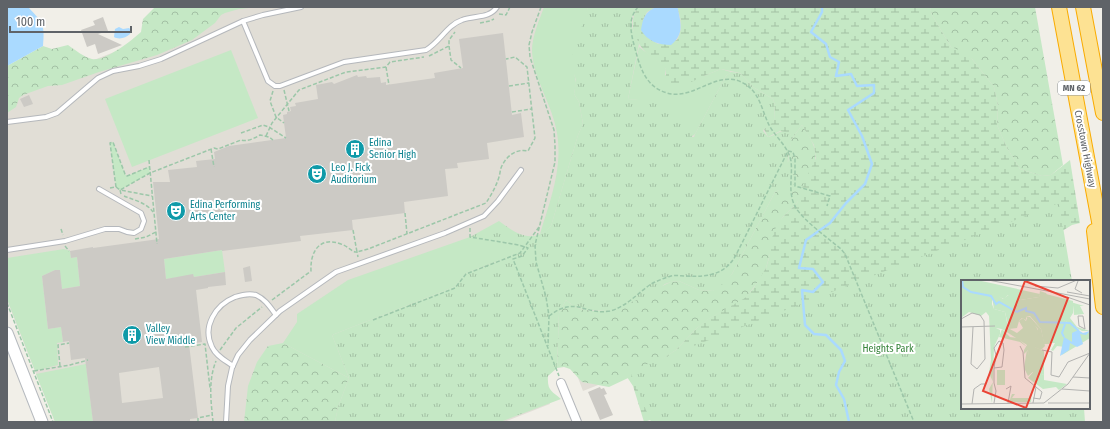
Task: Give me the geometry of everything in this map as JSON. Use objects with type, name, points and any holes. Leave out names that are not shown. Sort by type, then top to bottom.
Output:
[{"type":"highway","name":"Crosstown Highway","points":[[1059,7],[1103,243]]},
{"type":"highway","name":"MN 62","points":[[1083,7],[1102,107]]},
{"type":"highway","points":[[1089,169],[1103,308]]},
{"type":"street","points":[[7,333],[42,422]]},
{"type":"street","points":[[562,383],[577,422]]},
{"type":"lane","points":[[7,122],[52,115],[58,112],[98,78],[113,71],[139,66],[161,59],[244,21],[263,15],[301,7]]},
{"type":"lane","points":[[244,21],[265,75],[268,81],[275,86],[283,85],[344,62],[426,50],[455,23],[466,18],[491,14],[497,7]]},
{"type":"lane","points":[[226,422],[228,386],[233,366],[238,355],[250,340],[276,315],[336,272],[445,233],[484,216],[498,201],[521,170]]},
{"type":"lane","points":[[7,250],[64,241],[106,229],[119,229],[134,233],[141,229],[144,221],[141,213],[99,189]]},
{"type":"lane","points":[[233,366],[218,356],[209,340],[208,331],[210,322],[220,306],[230,299],[240,295],[254,294],[261,298],[276,315]]},
{"type":"path","points":[[477,23],[490,21],[500,13],[506,15],[510,7]]},
{"type":"path","points":[[541,7],[529,45],[532,65],[554,130],[555,145],[555,162],[535,244],[536,262],[546,298],[549,316],[548,346]]},
{"type":"path","points":[[638,7],[633,13],[630,21],[631,33],[639,62],[650,84],[660,91],[682,95],[715,81],[726,79],[736,80],[745,84],[758,98],[769,126],[788,151],[791,162],[791,196],[796,208],[845,254],[914,422]]},
{"type":"path","points":[[456,30],[449,40],[449,46],[451,60],[461,68]]},
{"type":"path","points":[[266,136],[269,127],[276,117],[299,90],[346,72],[386,67],[390,62],[417,59],[449,46]]},
{"type":"path","points":[[353,230],[357,252],[486,203],[494,189],[505,161],[515,152],[523,150],[528,151],[535,138],[527,67],[515,57],[506,58]]},
{"type":"path","points":[[527,67],[532,65]]},
{"type":"path","points":[[386,67],[388,85]]},
{"type":"path","points":[[509,86],[529,84]]},
{"type":"path","points":[[283,85],[289,111]]},
{"type":"path","points":[[275,86],[270,101],[276,117],[284,123]]},
{"type":"path","points":[[512,112],[532,109]]},
{"type":"path","points":[[241,133],[263,125],[269,127],[286,138]]},
{"type":"path","points":[[120,190],[150,174],[211,149],[218,149],[241,140],[254,139],[260,135],[266,136],[273,140]]},
{"type":"path","points":[[116,187],[110,143],[112,142],[127,176],[150,167]]},
{"type":"path","points":[[211,149],[214,167]]},
{"type":"path","points":[[788,151],[793,152],[795,159],[795,186],[830,196],[827,206]]},
{"type":"path","points":[[549,316],[557,310],[569,306],[582,307],[598,311],[610,311],[622,306],[653,283],[665,278],[674,275],[697,276],[716,274],[725,269],[732,263],[788,151]]},
{"type":"path","points":[[149,160],[157,244]]},
{"type":"path","points":[[109,188],[116,187],[120,190],[152,196]]},
{"type":"path","points":[[120,190],[120,194],[144,204],[154,213]]},
{"type":"path","points":[[405,213],[407,234]]},
{"type":"path","points":[[373,320],[455,288],[466,274],[520,253],[540,226]]},
{"type":"path","points":[[131,239],[146,237],[156,232]]},
{"type":"path","points":[[470,237],[525,246]]},
{"type":"path","points":[[525,246],[528,248],[522,256],[513,259],[562,383]]},
{"type":"path","points":[[7,304],[53,422]]},
{"type":"path","points":[[60,366],[58,345],[69,343]]},
{"type":"path","points":[[185,347],[204,344],[210,394]]},
{"type":"path","points":[[34,371],[70,365],[88,360]]},
{"type":"path","points":[[198,422],[198,418],[212,415]]},
{"type":"shaded area","points":[[229,7],[1022,7],[1059,203],[583,391],[570,357],[536,370],[550,404],[504,422],[55,422],[7,300],[7,94]]},
{"type":"green space","points":[[155,7],[258,7],[239,9],[225,13],[221,15],[215,23],[192,40],[157,55],[99,72],[62,85],[48,86],[23,95],[19,98],[16,107],[7,113],[7,66],[43,46],[52,49],[68,45],[92,59],[104,57],[118,50],[141,32],[143,19]]},
{"type":"green space","points":[[544,7],[588,7],[574,72],[576,83],[574,94],[579,102],[583,124],[578,135],[551,226],[540,234],[557,172],[558,159],[555,123],[539,82],[533,61],[532,51],[534,34]]},
{"type":"green space","points":[[588,7],[638,7],[632,17],[632,27],[639,44],[628,99],[650,100],[663,103],[678,115],[692,137],[694,137],[726,76],[731,72],[740,73],[753,87],[773,99],[775,105],[774,120],[763,131],[768,137],[779,132],[791,135],[788,164],[795,178],[793,186],[788,190],[779,190],[775,192],[732,274],[719,288],[713,291],[699,290],[679,281],[671,282],[665,284],[651,295],[607,311],[586,310],[575,307],[566,300],[559,313],[557,368],[548,376],[549,388],[561,399],[500,422],[335,422],[338,407],[349,378],[332,335],[454,287],[466,273],[511,256],[518,245],[470,237],[499,221],[512,230],[525,236],[538,235],[551,226],[578,135],[583,124],[579,102],[574,94],[576,80],[572,68],[572,57]]},
{"type":"green space","points":[[638,7],[656,7],[647,12],[643,20],[650,39],[658,44],[677,40],[681,24],[677,7],[930,7],[932,15],[951,47],[962,51],[972,59],[994,87],[998,106],[997,125],[1007,148],[1020,169],[1042,176],[1051,175],[1070,160],[1080,223],[1018,247],[656,418],[644,422],[633,386],[627,377],[643,371],[676,350],[708,319],[745,298],[753,289],[766,268],[772,238],[776,227],[782,218],[797,203],[804,182],[816,158],[814,145],[802,125],[791,140],[791,135],[780,131],[768,137],[764,129],[774,120],[775,105],[773,99],[753,87],[740,73],[721,69],[687,84],[671,88],[666,82],[666,69],[641,47],[634,34],[634,14]]},
{"type":"green space","points":[[930,7],[1035,7],[1063,165],[1051,175],[1042,176],[1020,169],[1007,148],[997,125],[998,106],[994,87],[972,59],[951,47],[932,15]]},
{"type":"green space","points":[[639,47],[664,66],[666,69],[665,75],[704,76],[721,69],[731,72],[726,76],[695,134],[691,137],[649,101],[628,99]]},
{"type":"green space","points":[[231,50],[258,118],[132,167],[105,99]]},
{"type":"green space","points":[[802,125],[815,148],[814,164],[797,203],[782,218],[762,276],[745,299],[710,318],[697,328],[676,350],[664,358],[643,371],[609,387],[582,382],[570,369],[564,367],[557,368],[559,313],[566,300],[575,307],[581,309],[607,311],[671,282],[679,281],[699,290],[713,291],[732,274],[775,192],[779,190],[787,170],[791,140]]},
{"type":"green space","points":[[113,142],[127,176],[149,167],[150,173],[120,190],[116,187],[110,143]]},
{"type":"green space","name":"Heights Park","points":[[1059,203],[1072,280],[961,280],[961,409],[1084,409],[1085,422],[651,422],[630,371]]},
{"type":"green space","points":[[470,237],[519,245],[511,256],[466,273],[454,287],[332,335],[349,378],[283,343],[297,322],[297,314],[348,280]]},
{"type":"green space","points":[[64,249],[70,251],[71,258],[77,257],[80,286],[62,289],[59,270],[55,270],[42,276],[48,329],[61,327],[63,342],[57,343],[58,365],[35,371],[7,299],[7,258]]},
{"type":"green space","points":[[222,250],[225,272],[194,277],[193,275],[166,279],[164,259]]},
{"type":"green space","points":[[283,343],[349,378],[338,407],[335,422],[244,422],[248,386],[257,362],[268,346]]},
{"type":"green space","points":[[86,364],[93,422],[55,422],[36,374]]},
{"type":"water","points":[[7,7],[29,8],[40,21],[44,33],[43,46],[7,66]]},
{"type":"water","points":[[656,7],[677,7],[678,9],[681,25],[680,33],[671,45],[650,40],[641,30],[645,16],[649,11]]},
{"type":"water","points":[[119,27],[123,29],[129,28],[131,30],[130,34],[127,37],[122,38],[114,37],[115,29]]},
{"type":"building","points":[[103,17],[108,31],[98,34],[122,45],[98,54],[95,44],[87,47],[81,30],[95,25],[93,21]]},
{"type":"building","name":"Edina Senior High","points":[[503,33],[512,115],[521,113],[524,137],[487,143],[489,159],[457,163],[458,168],[445,169],[448,196],[404,202],[405,213],[352,220],[353,230],[300,236],[301,241],[222,250],[164,259],[166,279],[193,274],[194,277],[225,272],[226,285],[196,290],[202,342],[189,344],[198,418],[190,419],[190,422],[93,422],[85,358],[71,360],[69,341],[63,342],[61,327],[48,329],[42,276],[55,270],[60,270],[62,289],[80,286],[77,257],[71,258],[70,251],[159,239],[153,182],[170,182],[168,170],[197,167],[196,161],[215,159],[214,152],[229,146],[286,138],[283,115],[291,111],[290,107],[296,106],[295,103],[318,99],[316,85],[332,82],[334,84],[357,75],[358,77],[366,76],[367,78],[380,77],[381,83],[386,82],[386,85],[435,78],[434,73],[463,68],[459,39]],"holes":[[[159,367],[163,398],[122,403],[119,373]]]},
{"type":"building","points":[[29,95],[33,104],[24,107],[20,99]]},
{"type":"building","points":[[250,266],[252,281],[245,282],[243,268]]},
{"type":"building","points":[[600,387],[601,389],[604,388],[607,394],[604,395],[613,415],[600,420],[588,392]]},
{"type":"waterway","points":[[822,7],[822,12],[811,32],[826,44],[830,57],[839,62],[836,76],[851,74],[857,86],[874,85],[874,93],[848,110],[862,136],[872,164],[865,184],[846,203],[830,223],[806,240],[799,268],[813,269],[823,282],[813,292],[802,290],[805,325],[814,334],[826,335],[841,350],[845,361],[839,372],[836,385],[844,399],[849,422]]},
{"type":"place","name":"Edina Senior High","points":[[355,149]]},
{"type":"place","name":"Leo J. Fick Auditorium","points":[[317,174]]},
{"type":"place","name":"Edina Performing Arts Center","points":[[176,211]]},
{"type":"place","name":"Valley View Middle","points":[[132,335]]}]
